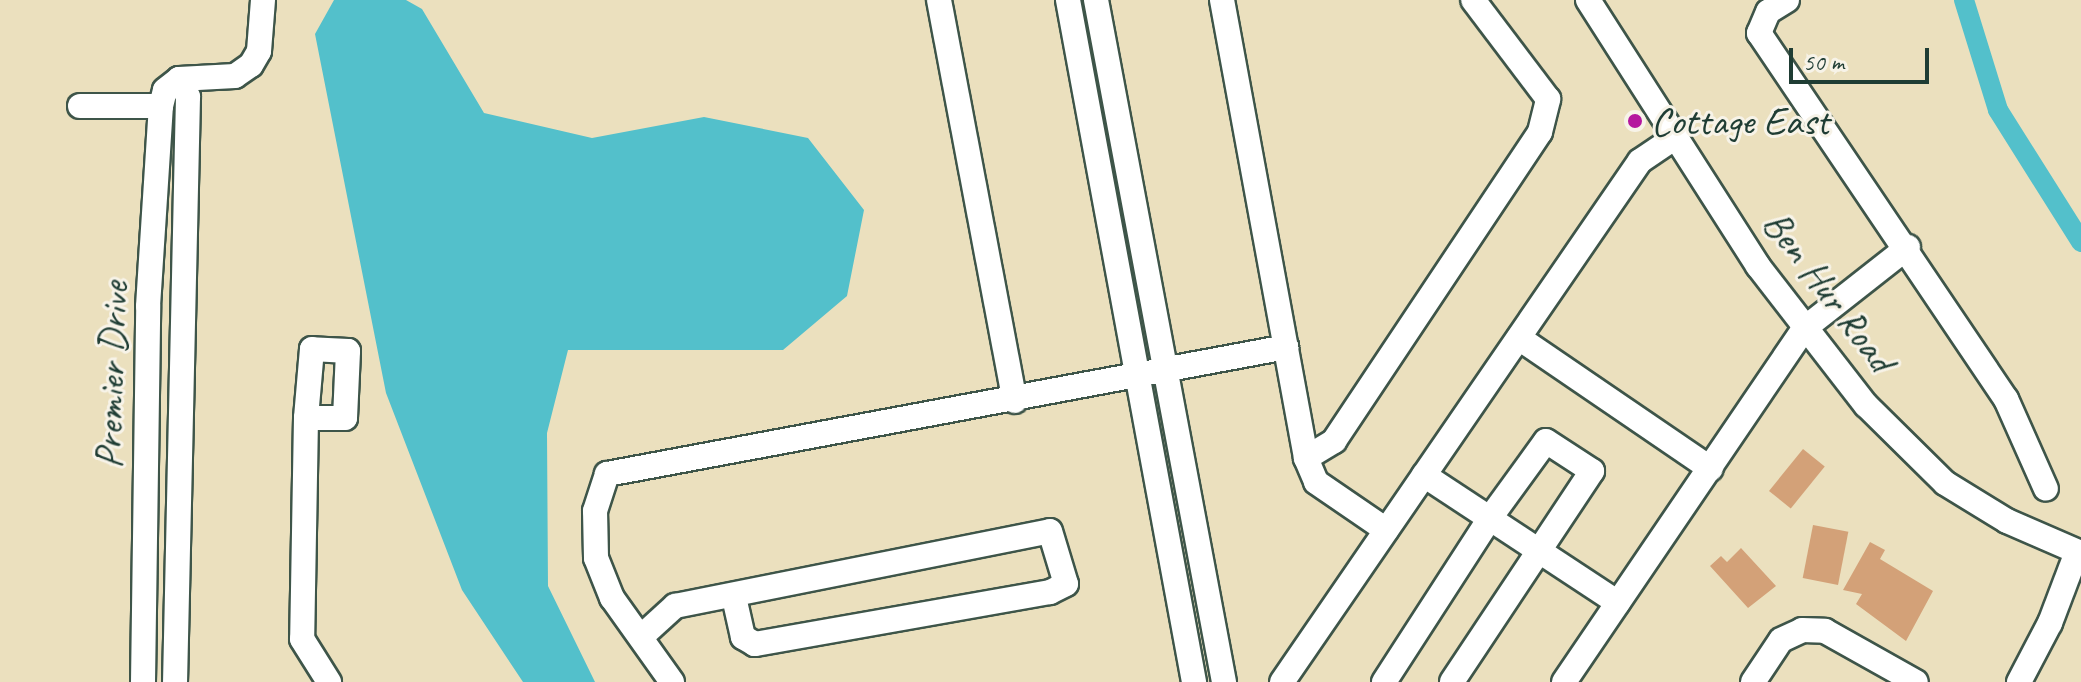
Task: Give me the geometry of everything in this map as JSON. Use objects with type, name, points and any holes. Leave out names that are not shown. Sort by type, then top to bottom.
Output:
[{"type":"street","points":[[179,79],[235,76],[251,65],[259,51],[263,0]]},
{"type":"street","points":[[939,0],[1015,401]]},
{"type":"street","points":[[1068,0],[1194,682]]},
{"type":"street","points":[[1096,0],[1224,682]]},
{"type":"street","points":[[1222,0],[1306,458],[1316,482],[1386,530]]},
{"type":"street","points":[[1306,458],[1334,441],[1540,132],[1548,99],[1473,0]]},
{"type":"street","name":"Ben Hur Road","points":[[1588,0],[1758,266],[1875,415],[1945,483],[2007,521],[2079,553]]},
{"type":"street","points":[[1787,0],[1768,12],[1759,33],[1908,247],[2006,399],[2046,489]]},
{"type":"street","name":"Premier Drive","points":[[143,682],[148,306],[161,106],[165,90],[179,79],[188,97],[175,682]]},
{"type":"street","points":[[80,106],[161,106]]},
{"type":"street","points":[[1282,682],[1640,161],[1677,136]]},
{"type":"street","points":[[1564,682],[1805,328],[1908,247]]},
{"type":"street","points":[[1519,338],[1711,469]]},
{"type":"street","points":[[672,682],[612,598],[596,558],[595,511],[607,474],[1138,379],[1286,347]]},
{"type":"street","points":[[306,418],[302,639],[329,682]]},
{"type":"street","points":[[1384,682],[1490,518],[1546,441],[1592,471],[1452,682]]},
{"type":"street","points":[[1424,475],[1618,603]]},
{"type":"street","points":[[642,636],[675,606],[734,597],[1050,531],[1066,584],[1050,592],[755,644],[743,637],[734,597]]},
{"type":"street","points":[[145,544],[176,542]]},
{"type":"street","points":[[2019,682],[2050,623],[2079,553]]},
{"type":"street","points":[[1753,682],[1781,640],[1802,630],[1825,631],[1916,682]]},
{"type":"water","points":[[334,0],[406,0],[422,9],[484,113],[592,138],[704,117],[808,138],[864,210],[847,296],[783,350],[568,350],[547,433],[548,586],[595,682],[523,682],[462,590],[386,393],[315,34]]},
{"type":"building","points":[[1803,449],[1825,467],[1791,509],[1769,491]]},
{"type":"building","points":[[1813,525],[1848,532],[1838,585],[1803,578]]},
{"type":"building","points":[[1870,542],[1885,550],[1880,559],[1933,591],[1906,641],[1856,604],[1862,594],[1843,590]]},
{"type":"building","points":[[1741,548],[1776,586],[1748,608],[1710,566],[1721,556],[1727,562]]},
{"type":"waterway","points":[[1964,0],[1998,110],[2081,242]]},
{"type":"place","name":"Cottage East","points":[[1635,121]]}]
